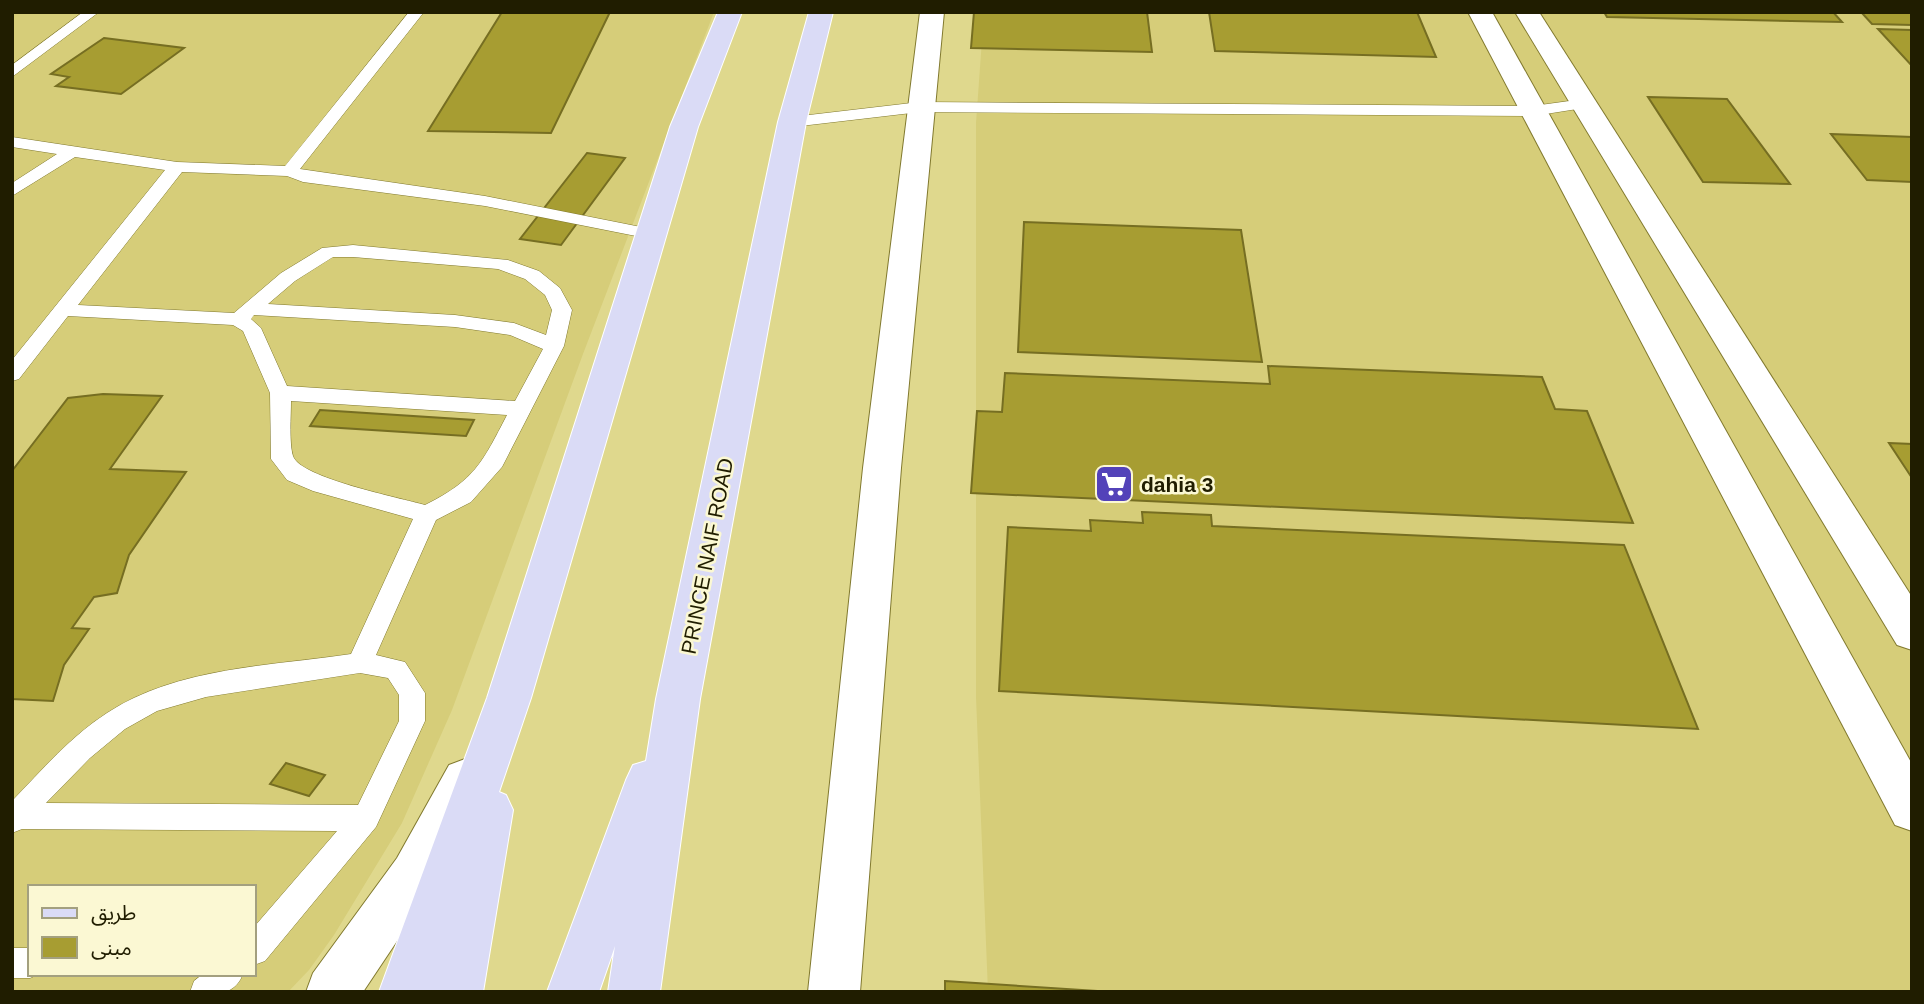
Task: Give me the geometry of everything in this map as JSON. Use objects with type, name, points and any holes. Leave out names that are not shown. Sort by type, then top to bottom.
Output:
[{"type":"main road","points":[[405,992],[509,698],[684,127],[730,12]]},
{"type":"main road","name":"PRINCE NAIF ROAD","points":[[634,992],[678,699],[792,122],[821,12]]},
{"type":"main road","points":[[457,992],[509,698]]},
{"type":"main road","points":[[573,992],[678,699]]},
{"type":"street","points":[[834,992],[882,468],[919,107],[932,12]]},
{"type":"street","points":[[1480,12],[1912,810]]},
{"type":"street","points":[[1527,12],[1912,634]]},
{"type":"street","points":[[332,992],[414,874],[509,698]]},
{"type":"lane","points":[[12,72],[92,12]]},
{"type":"lane","points":[[290,171],[416,12]]},
{"type":"lane","points":[[792,122],[919,107],[1533,111],[1584,104]]},
{"type":"lane","points":[[12,142],[177,167],[290,171],[303,177],[485,201],[651,234]]},
{"type":"lane","points":[[12,191],[72,151]]},
{"type":"lane","points":[[12,374],[177,167]]},
{"type":"lane","points":[[244,314],[288,276],[329,252],[353,251],[501,264],[532,275],[553,292],[562,310],[554,346],[491,467],[463,496],[427,514],[360,663]]},
{"type":"lane","points":[[63,310],[467,322],[514,329],[554,346]]},
{"type":"lane","points":[[244,314],[279,393],[282,459],[295,474],[321,485],[427,514]]},
{"type":"lane","points":[[279,393],[523,409]]},
{"type":"lane","points":[[15,818],[80,750],[116,721],[150,702],[206,686],[360,663],[396,669],[412,693],[412,721],[366,818],[256,948]]},
{"type":"lane","points":[[15,818],[366,818]]},
{"type":"lane","points":[[205,992],[225,976]]},
{"type":"shaded area","points":[[12,12],[714,12],[583,354],[452,710],[402,823],[334,935],[309,970],[288,992],[12,992]]},
{"type":"shaded area","points":[[984,12],[1912,12],[1912,992],[988,992],[976,697],[976,123]]},
{"type":"building","points":[[502,12],[610,12],[551,133],[428,131]]},
{"type":"building","points":[[974,12],[1147,12],[1152,52],[971,48]]},
{"type":"building","points":[[1209,12],[1417,12],[1436,57],[1215,51]]},
{"type":"building","points":[[1604,12],[1833,12],[1842,22],[1607,17]]},
{"type":"building","points":[[1861,12],[1912,12],[1912,25],[1872,24]]},
{"type":"building","points":[[1878,29],[1912,30],[1912,66]]},
{"type":"building","points":[[104,38],[184,48],[121,94],[56,86],[69,77],[51,74]]},
{"type":"building","points":[[1648,97],[1727,99],[1790,184],[1703,182]]},
{"type":"building","points":[[1831,134],[1912,137],[1912,182],[1867,180]]},
{"type":"building","points":[[587,153],[625,158],[561,245],[520,239]]},
{"type":"building","points":[[1024,222],[1241,230],[1262,362],[1018,352]]},
{"type":"building","points":[[1268,366],[1542,377],[1555,409],[1587,411],[1633,523],[971,493],[977,411],[1002,412],[1005,373],[1270,384]]},
{"type":"building","points":[[103,394],[162,396],[110,469],[186,472],[129,555],[117,593],[94,597],[72,628],[89,629],[64,665],[53,701],[12,699],[12,471],[68,398]]},
{"type":"building","points":[[320,410],[474,420],[466,436],[310,426]]},
{"type":"building","points":[[1889,443],[1912,444],[1912,478]]},
{"type":"building","points":[[1142,512],[1211,515],[1212,526],[1624,545],[1698,729],[999,691],[1008,527],[1091,531],[1090,520],[1143,523]]},
{"type":"building","points":[[286,763],[325,775],[309,796],[270,784]]},
{"type":"building","points":[[945,981],[1113,992],[945,992]]},
{"type":"place","name":"dahia 3","points":[[1114,484]]}]
